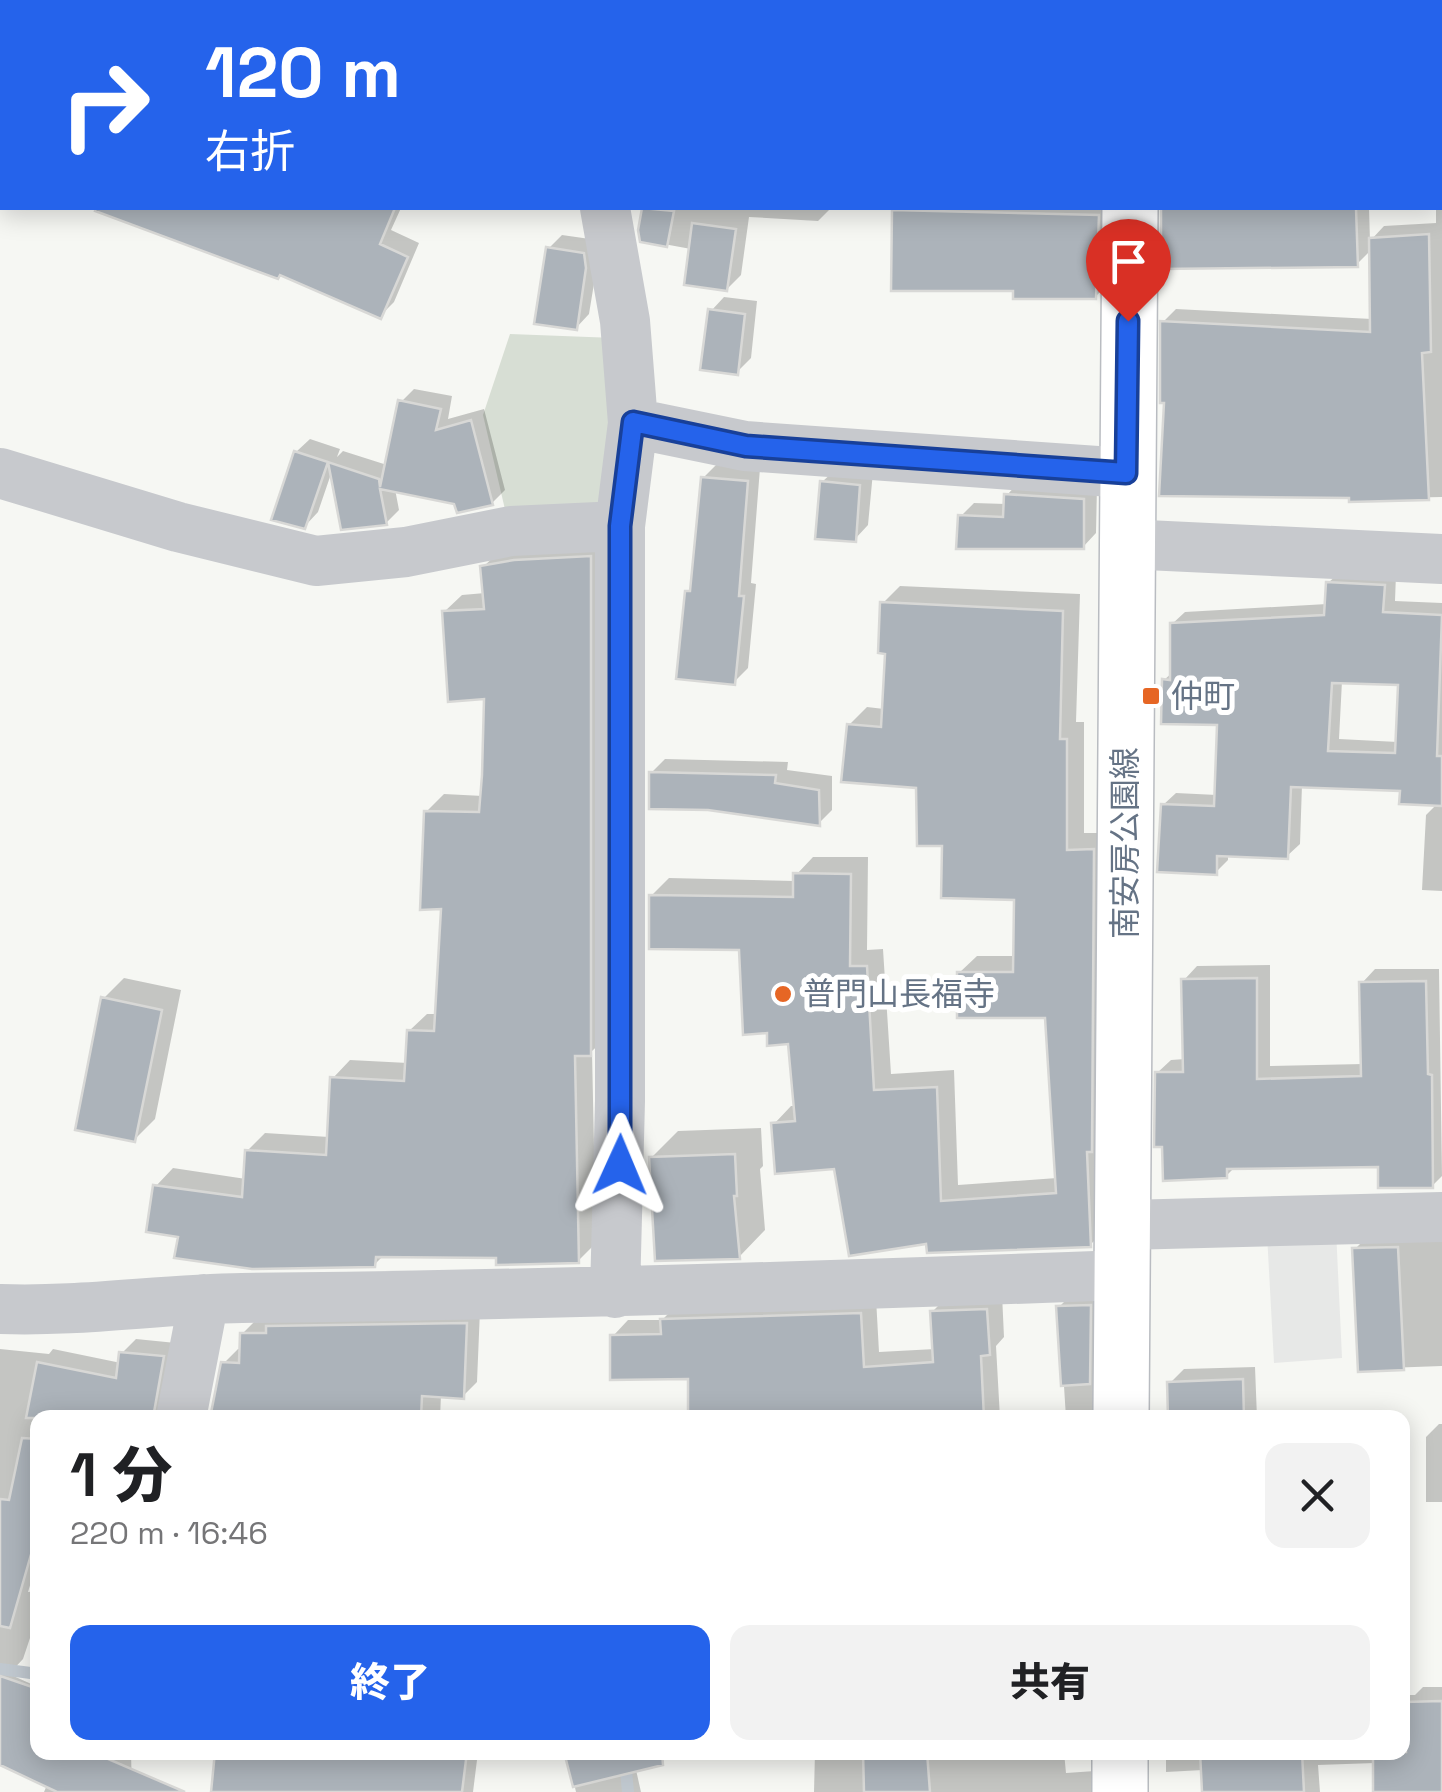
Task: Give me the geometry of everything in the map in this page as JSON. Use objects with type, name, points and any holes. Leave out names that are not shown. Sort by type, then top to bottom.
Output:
[{"type":"main road","name":"南安房公園線","points":[[1122,1410],[1130,210]]},
{"type":"main road","points":[[1120,1760],[1120,1792]]},
{"type":"street","points":[[604,210],[626,321],[633,422],[620,526],[620,1101],[615,1294]]},
{"type":"street","points":[[633,422],[746,446],[1126,473]]},
{"type":"street","points":[[0,473],[178,528],[316,561],[406,552],[511,530],[620,526]]},
{"type":"street","points":[[1125,544],[1442,559]]},
{"type":"street","points":[[0,1309],[204,1299],[615,1294],[1124,1250],[1442,1217]]},
{"type":"street","points":[[183,1410],[204,1299]]},
{"type":"shaded area","points":[[510,334],[615,338],[608,512],[507,518],[483,415]]},
{"type":"shaded area","points":[[1336,1230],[1342,1358],[1274,1363],[1267,1234]]},
{"type":"building","points":[[394,210],[380,244],[408,257],[381,319],[280,275],[278,279],[95,211]]},
{"type":"building","points":[[642,210],[674,211],[667,247],[640,242]]},
{"type":"building","points":[[892,210],[1099,215],[1096,299],[1013,299],[1013,291],[891,291]]},
{"type":"building","points":[[1161,210],[1356,210],[1358,267],[1161,269]]},
{"type":"building","points":[[692,223],[736,229],[727,291],[684,285]]},
{"type":"building","points":[[1429,234],[1431,352],[1422,353],[1429,500],[1349,502],[1349,498],[1159,496],[1164,403],[1160,403],[1160,321],[1370,332],[1369,238]]},
{"type":"building","points":[[546,247],[584,253],[586,268],[577,330],[534,324]]},
{"type":"building","points":[[708,309],[745,314],[738,375],[700,370]]},
{"type":"building","points":[[398,400],[441,409],[436,430],[471,420],[493,505],[457,513],[454,504],[380,489],[387,525],[341,530],[328,462],[379,479],[380,487]]},
{"type":"building","points":[[294,451],[328,462],[305,529],[271,520]]},
{"type":"building","points":[[701,477],[748,481],[739,596],[744,596],[735,685],[676,679],[685,591],[690,591]]},
{"type":"building","points":[[820,481],[860,485],[856,542],[815,539]]},
{"type":"building","points":[[1004,494],[1084,499],[1084,549],[956,549],[958,515],[1003,517]]},
{"type":"building","points":[[591,556],[591,1056],[575,1056],[579,1263],[496,1265],[496,1258],[376,1257],[375,1267],[252,1269],[174,1258],[178,1237],[146,1232],[153,1185],[242,1197],[245,1150],[326,1155],[330,1077],[404,1081],[407,1030],[434,1031],[441,909],[420,910],[424,811],[479,812],[484,699],[448,702],[442,611],[484,609],[480,566]]},
{"type":"building","points":[[1326,582],[1385,585],[1383,612],[1442,615],[1437,756],[1442,756],[1442,806],[1399,804],[1400,791],[1291,787],[1288,859],[1217,856],[1217,875],[1157,872],[1161,804],[1214,806],[1217,725],[1161,724],[1162,679],[1170,680],[1170,623],[1324,615]],"holes":[[[1332,683],[1398,685],[1395,753],[1328,751]]]},
{"type":"building","points":[[880,602],[1063,611],[1060,739],[1067,739],[1067,850],[1094,849],[1092,1152],[1087,1152],[1091,1247],[927,1253],[926,1244],[849,1256],[834,1169],[775,1174],[771,1123],[795,1121],[788,1044],[767,1046],[767,1033],[743,1035],[739,950],[649,949],[649,895],[793,897],[793,873],[851,874],[850,966],[867,966],[874,1090],[937,1087],[941,1201],[1056,1193],[1045,1018],[957,1018],[957,972],[1013,972],[1014,900],[941,898],[942,846],[917,846],[916,788],[841,782],[847,724],[881,727],[885,654],[878,653]]},
{"type":"building","points":[[649,772],[776,775],[775,783],[819,790],[820,826],[708,810],[649,809]]},
{"type":"building","points":[[1257,978],[1257,1079],[1361,1076],[1359,982],[1426,981],[1433,1188],[1378,1188],[1378,1167],[1227,1169],[1227,1178],[1163,1181],[1162,1147],[1154,1147],[1155,1072],[1183,1072],[1181,979]]},
{"type":"building","points":[[101,997],[162,1010],[135,1142],[75,1130]]},
{"type":"building","points":[[735,1154],[740,1259],[655,1261],[649,1157]]},
{"type":"building","points":[[1398,1247],[1404,1370],[1358,1372],[1352,1248]]},
{"type":"building","points":[[1091,1305],[1090,1384],[1061,1386],[1056,1306]]},
{"type":"building","points":[[987,1309],[990,1355],[981,1356],[984,1410],[688,1410],[688,1379],[610,1380],[610,1335],[661,1334],[660,1319],[861,1313],[864,1367],[933,1362],[930,1311]]},
{"type":"building","points":[[467,1323],[464,1399],[422,1396],[421,1410],[212,1410],[221,1362],[239,1363],[240,1333],[266,1333],[266,1326]]},
{"type":"building","points":[[119,1352],[164,1356],[154,1410],[30,1410],[30,1418],[26,1418],[37,1362],[116,1378]]},
{"type":"building","points":[[1243,1379],[1244,1410],[1168,1410],[1167,1382]]},
{"type":"building","points":[[22,1438],[30,1438],[30,1558],[10,1628],[0,1626],[0,1499],[9,1500]]},
{"type":"building","points":[[0,1676],[30,1686],[30,1760],[111,1760],[185,1792],[57,1792],[0,1765]]},
{"type":"building","points":[[1442,1701],[1442,1792],[1373,1792],[1373,1760],[1410,1760],[1410,1702]]},
{"type":"building","points":[[214,1760],[466,1760],[462,1792],[211,1792]]},
{"type":"building","points":[[566,1760],[663,1760],[663,1765],[573,1787]]},
{"type":"building","points":[[863,1760],[928,1760],[930,1792],[864,1792]]},
{"type":"building","points":[[1200,1760],[1302,1760],[1304,1792],[1202,1792]]},
{"type":"waterway","points":[[0,1669],[30,1673]]},
{"type":"waterway","points":[[625,1760],[628,1792]]},
{"type":"place","name":"仲町","points":[[1151,696]]},
{"type":"place","name":"普門山長福寺","points":[[783,994]]},
{"type":"route","points":[[620,1165],[620,526],[633,422],[746,446],[1126,473],[1128,321]]}]
